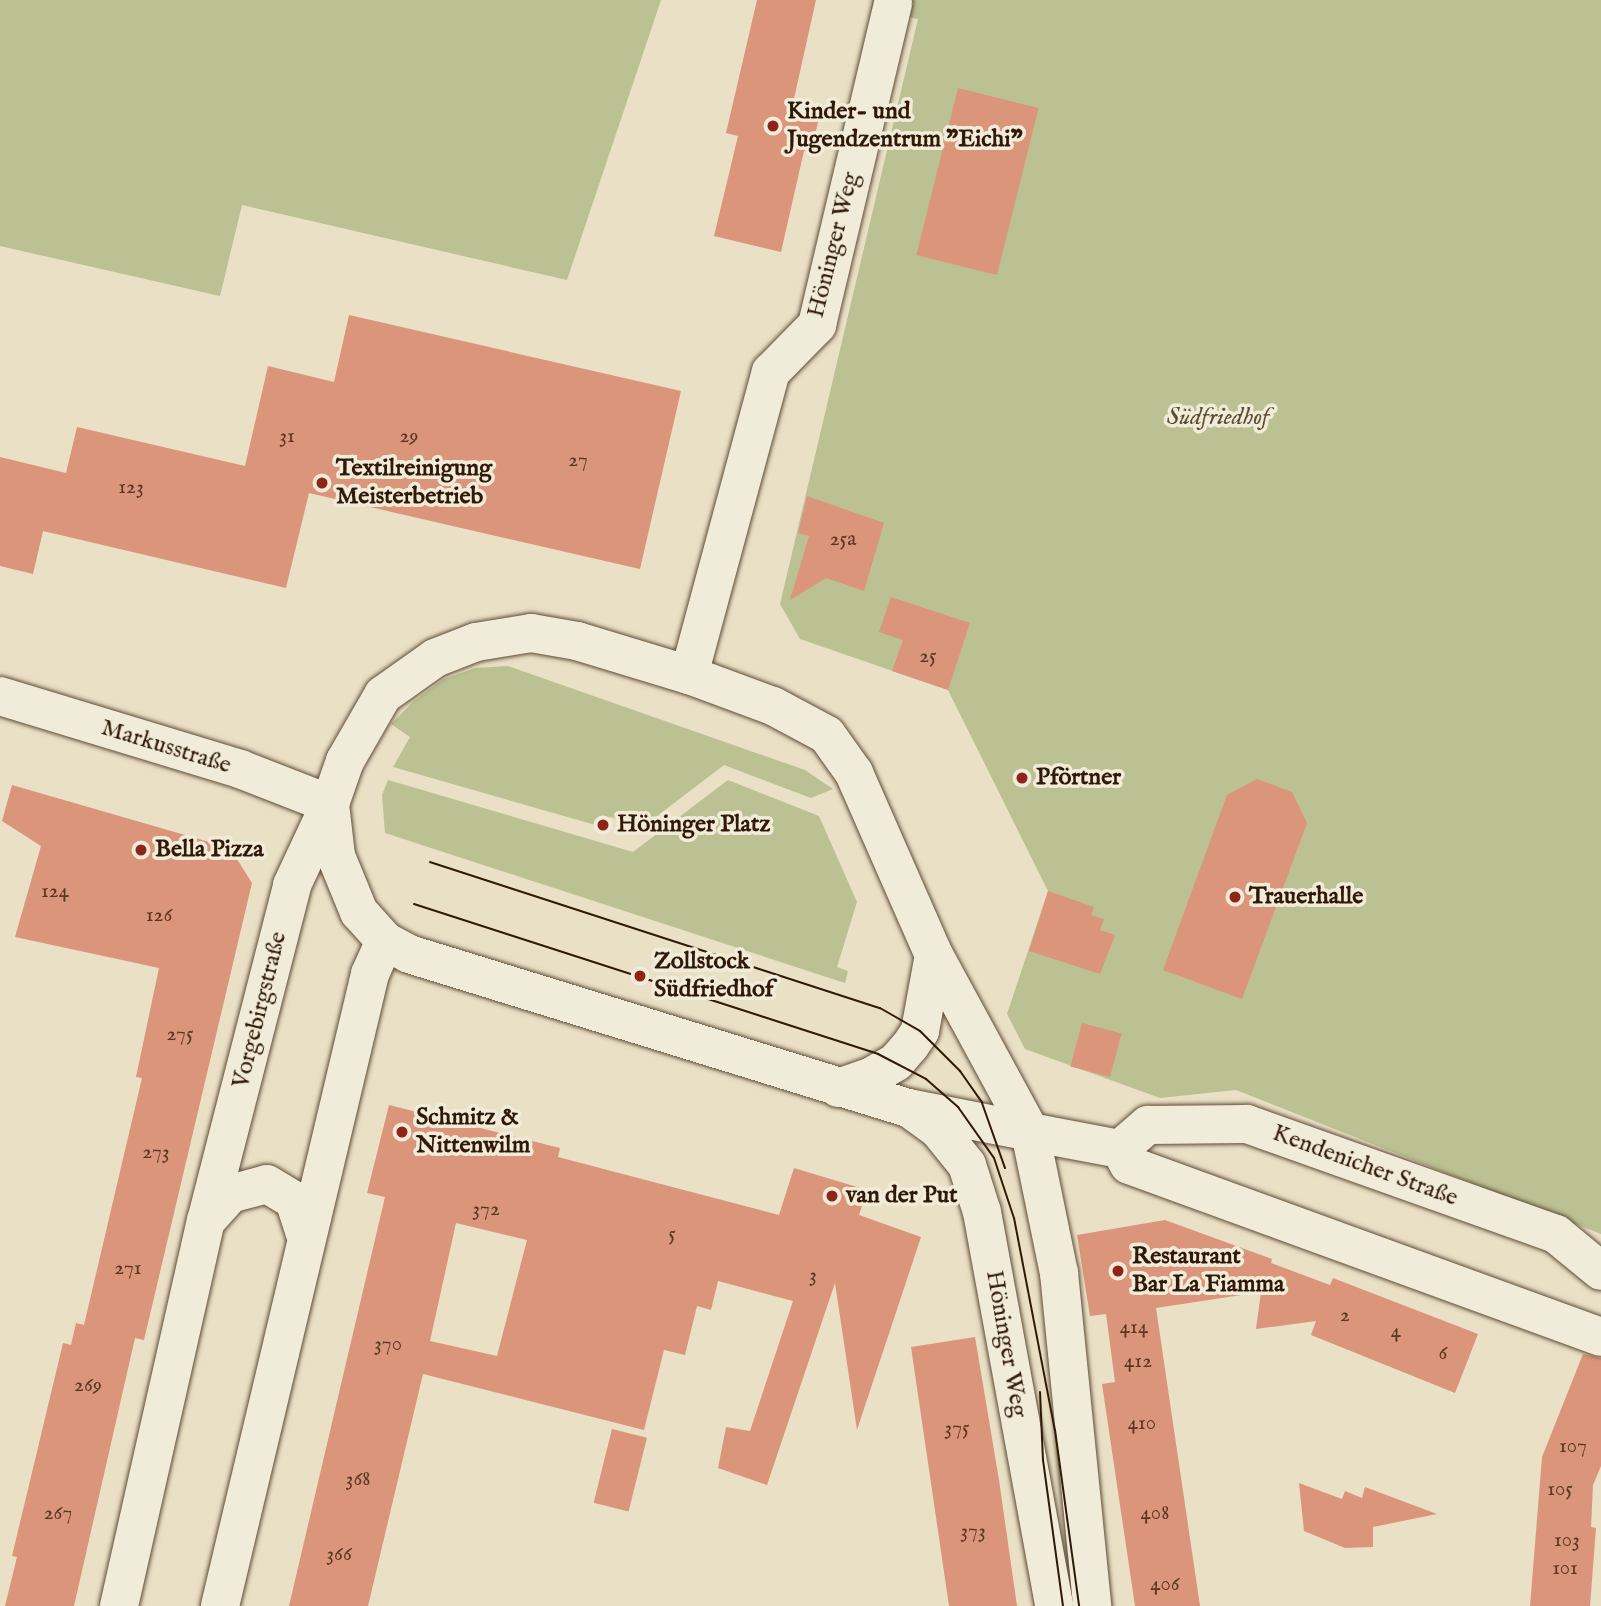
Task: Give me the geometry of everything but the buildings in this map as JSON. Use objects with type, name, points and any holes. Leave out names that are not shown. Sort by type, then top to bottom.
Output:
[{"type":"street","name":"Höninger Weg","points":[[689,675],[771,372],[817,325],[893,3]]},
{"type":"street","points":[[1092,1606],[1059,1273],[1030,1132],[934,955],[854,773],[827,735],[774,706],[689,675],[577,641],[531,633],[476,642],[435,658],[383,695],[350,751],[330,804],[336,856],[359,912],[385,941],[409,954],[908,1108],[1030,1132],[1119,1149],[1129,1165],[1601,1337]]},
{"type":"street","name":"Markusstraße","points":[[0,696],[240,769],[330,804]]},
{"type":"street","name":"Vorgebirgstraße","points":[[119,1606],[206,1222],[292,885],[330,804]]},
{"type":"street","points":[[220,1606],[370,974],[385,941]]},
{"type":"street","points":[[838,1088],[872,1076],[896,1062],[910,1046],[919,1031],[934,955]]},
{"type":"street","name":"Höninger Weg","points":[[908,1108],[938,1129],[967,1165],[982,1212],[1054,1606]]},
{"type":"street","name":"Kendenicher Straße","points":[[1119,1149],[1148,1125],[1247,1124],[1556,1234],[1601,1270]]},
{"type":"street","name":"Vorgebirgstraße","points":[[206,1222],[230,1194],[267,1184],[294,1200],[306,1236]]},
{"type":"green space","points":[[0,0],[661,0],[567,280],[242,205],[220,296],[0,246]]},
{"type":"green space","name":"Südfriedhof","points":[[873,0],[1601,0],[1601,1234],[1236,1090],[1160,1098],[1025,1049],[1007,1014],[1048,891],[948,690],[800,639],[780,604],[918,19],[871,9]]},
{"type":"green space","points":[[508,666],[805,770],[833,789],[811,798],[724,765],[644,826],[610,817],[599,826],[393,767],[410,737],[391,724],[415,700],[444,679],[475,668]]},
{"type":"green space","points":[[388,780],[633,852],[728,780],[819,816],[857,902],[837,967],[848,971],[845,983],[385,833],[382,795]]},
{"type":"tram line","points":[[430,862],[880,1008],[920,1031],[960,1071],[982,1103],[1005,1168]]},
{"type":"tram line","points":[[414,904],[878,1054],[926,1079],[958,1107],[994,1158],[1014,1218],[1055,1430],[1079,1606]]},
{"type":"tram line","points":[[1040,1392],[1043,1460],[1063,1606]]},
{"type":"place","name":"Kinder- und Jugendzentrum \"Eichi\"","points":[[773,126]]},
{"type":"place","name":"Textilreinigung Meisterbetrieb","points":[[322,483]]},
{"type":"place","name":"Pförtner","points":[[1022,778]]},
{"type":"place","name":"Höninger Platz","points":[[603,825]]},
{"type":"place","name":"Bella Pizza","points":[[141,850]]},
{"type":"place","name":"Trauerhalle","points":[[1235,897]]},
{"type":"place","name":"Zollstock Südfriedhof","points":[[640,976]]},
{"type":"place","name":"Schmitz & Nittenwilm","points":[[402,1132]]},
{"type":"place","name":"van der Put","points":[[832,1196]]},
{"type":"place","name":"Restaurant Bar La Fiamma","points":[[1118,1271]]}]
